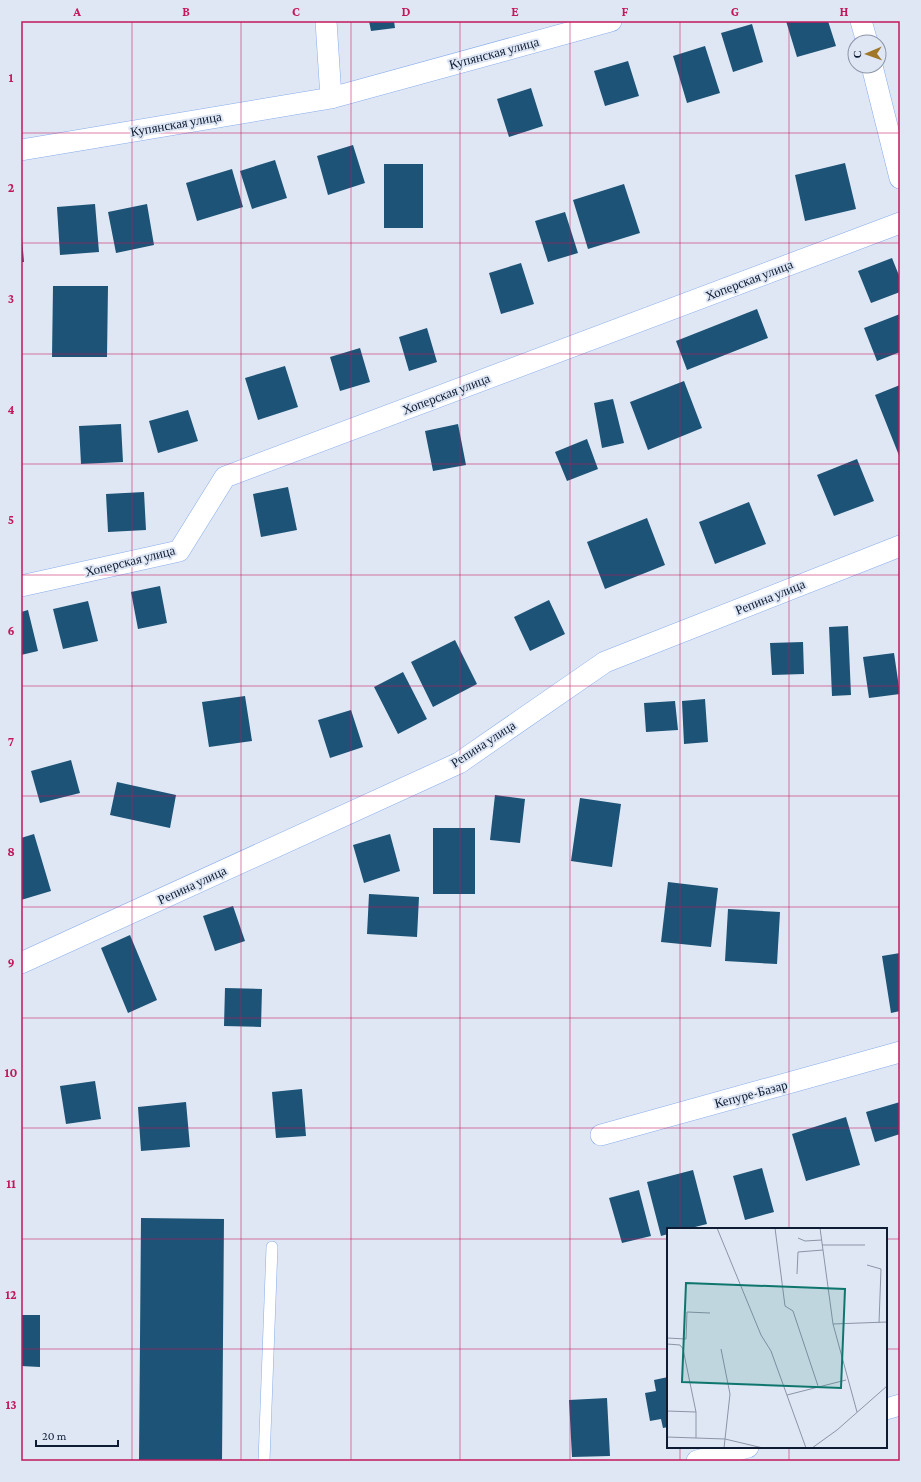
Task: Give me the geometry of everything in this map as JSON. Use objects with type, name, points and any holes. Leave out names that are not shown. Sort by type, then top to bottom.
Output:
[{"type":"street","points":[[326,21],[331,98]]},
{"type":"street","name":"Купянская улица","points":[[21,150],[331,98],[611,21]]},
{"type":"street","points":[[861,21],[864,34]]},
{"type":"street","points":[[874,74],[900,178]]},
{"type":"street","name":"Хоперская улица","points":[[21,586],[179,551],[225,477],[900,223]]},
{"type":"street","name":"Репина улица","points":[[21,963],[459,763],[605,662],[900,546]]},
{"type":"street","name":"Кепуре-Базар","points":[[601,1135],[900,1052]]},
{"type":"street","points":[[887,1409],[900,1405]]},
{"type":"street","points":[[697,1461],[744,1448]]},
{"type":"lane","points":[[264,1461],[272,1247]]},
{"type":"building","points":[[369,21],[394,21],[395,28],[371,31]]},
{"type":"building","points":[[786,21],[828,21],[836,46],[797,57]]},
{"type":"building","points":[[752,24],[763,62],[733,72],[721,33]]},
{"type":"building","points":[[705,46],[720,93],[687,103],[673,56]]},
{"type":"building","points":[[628,61],[639,96],[605,106],[594,71]]},
{"type":"building","points":[[531,88],[543,126],[509,137],[497,99]]},
{"type":"building","points":[[353,145],[365,183],[328,195],[317,156]]},
{"type":"building","points":[[275,160],[287,198],[252,209],[240,171]]},
{"type":"building","points":[[845,163],[856,209],[805,221],[795,175]]},
{"type":"building","points":[[384,164],[423,164],[423,228],[384,228]]},
{"type":"building","points":[[232,169],[243,207],[197,221],[186,183]]},
{"type":"building","points":[[624,184],[640,233],[588,249],[573,200]]},
{"type":"building","points":[[95,204],[99,252],[60,255],[57,207]]},
{"type":"building","points":[[147,204],[154,245],[116,253],[108,212]]},
{"type":"building","points":[[565,212],[578,253],[548,262],[535,221]]},
{"type":"building","points":[[22,238],[24,262],[21,262]]},
{"type":"building","points":[[892,258],[900,278],[900,292],[871,303],[858,271]]},
{"type":"building","points":[[521,263],[534,304],[501,314],[489,273]]},
{"type":"building","points":[[53,286],[108,286],[107,357],[52,357]]},
{"type":"building","points":[[757,309],[768,338],[687,370],[676,341]]},
{"type":"building","points":[[900,314],[900,352],[877,361],[864,328]]},
{"type":"building","points":[[427,328],[437,362],[409,371],[399,337]]},
{"type":"building","points":[[360,348],[370,382],[340,391],[330,357]]},
{"type":"building","points":[[285,366],[298,407],[258,420],[245,378]]},
{"type":"building","points":[[684,381],[702,428],[648,450],[630,402]]},
{"type":"building","points":[[900,385],[900,458],[875,395]]},
{"type":"building","points":[[613,399],[624,443],[602,448],[594,403]]},
{"type":"building","points":[[188,410],[198,441],[158,453],[149,421]]},
{"type":"building","points":[[121,424],[123,462],[81,464],[79,426]]},
{"type":"building","points":[[458,424],[466,465],[433,471],[425,431]]},
{"type":"building","points":[[587,439],[598,469],[567,481],[555,452]]},
{"type":"building","points":[[857,459],[874,501],[834,516],[817,475]]},
{"type":"building","points":[[288,487],[297,530],[261,537],[253,494]]},
{"type":"building","points":[[144,492],[146,530],[108,532],[106,494]]},
{"type":"building","points":[[749,502],[766,544],[715,564],[699,522]]},
{"type":"building","points":[[647,518],[665,565],[605,589],[587,542]]},
{"type":"building","points":[[160,586],[167,623],[138,629],[131,592]]},
{"type":"building","points":[[549,600],[565,634],[530,651],[514,617]]},
{"type":"building","points":[[88,601],[98,641],[63,649],[53,609]]},
{"type":"building","points":[[28,610],[38,651],[21,655],[21,612]]},
{"type":"building","points":[[848,626],[851,695],[832,696],[829,627]]},
{"type":"building","points":[[455,640],[477,684],[433,707],[411,662]]},
{"type":"building","points":[[803,642],[804,674],[772,675],[770,643]]},
{"type":"building","points":[[894,653],[900,694],[869,698],[863,657]]},
{"type":"building","points":[[403,672],[427,719],[398,734],[374,687]]},
{"type":"building","points":[[245,696],[252,741],[209,747],[202,702]]},
{"type":"building","points":[[705,699],[708,742],[684,744],[682,701]]},
{"type":"building","points":[[675,701],[678,730],[646,732],[644,703]]},
{"type":"building","points":[[351,710],[363,747],[330,758],[318,720]]},
{"type":"building","points":[[71,760],[80,793],[40,803],[31,771]]},
{"type":"building","points":[[117,782],[176,795],[170,828],[110,815]]},
{"type":"building","points":[[495,795],[525,799],[520,843],[490,840]]},
{"type":"building","points":[[580,798],[621,804],[612,867],[571,861]]},
{"type":"building","points":[[433,828],[475,828],[475,894],[433,894]]},
{"type":"building","points":[[34,834],[51,891],[21,900],[21,838]]},
{"type":"building","points":[[390,834],[400,871],[364,883],[353,845]]},
{"type":"building","points":[[668,882],[718,888],[711,947],[661,942]]},
{"type":"building","points":[[369,894],[419,897],[417,937],[367,934]]},
{"type":"building","points":[[233,906],[245,941],[215,951],[203,916]]},
{"type":"building","points":[[728,909],[780,912],[777,964],[725,961]]},
{"type":"building","points":[[130,935],[157,1000],[128,1013],[101,948]]},
{"type":"building","points":[[900,953],[900,1011],[891,1013],[882,956]]},
{"type":"building","points":[[225,988],[262,989],[261,1027],[224,1026]]},
{"type":"building","points":[[95,1081],[101,1119],[66,1124],[60,1086]]},
{"type":"building","points":[[302,1089],[306,1136],[276,1138],[272,1092]]},
{"type":"building","points":[[186,1102],[190,1147],[141,1151],[138,1107]]},
{"type":"building","points":[[900,1102],[900,1134],[875,1142],[866,1112]]},
{"type":"building","points":[[846,1117],[860,1165],[806,1181],[792,1134]]},
{"type":"building","points":[[762,1168],[774,1212],[745,1220],[733,1176]]},
{"type":"building","points":[[693,1170],[707,1224],[691,1228],[667,1228],[667,1234],[661,1236],[647,1182]]},
{"type":"building","points":[[639,1190],[651,1236],[622,1243],[609,1198]]},
{"type":"building","points":[[141,1218],[224,1219],[222,1461],[139,1461]]},
{"type":"building","points":[[21,1315],[40,1315],[40,1367],[21,1366]]},
{"type":"building","points":[[667,1377],[667,1427],[663,1428],[661,1419],[650,1421],[645,1393],[656,1391],[654,1380]]},
{"type":"building","points":[[607,1398],[610,1456],[572,1457],[569,1400]]}]
